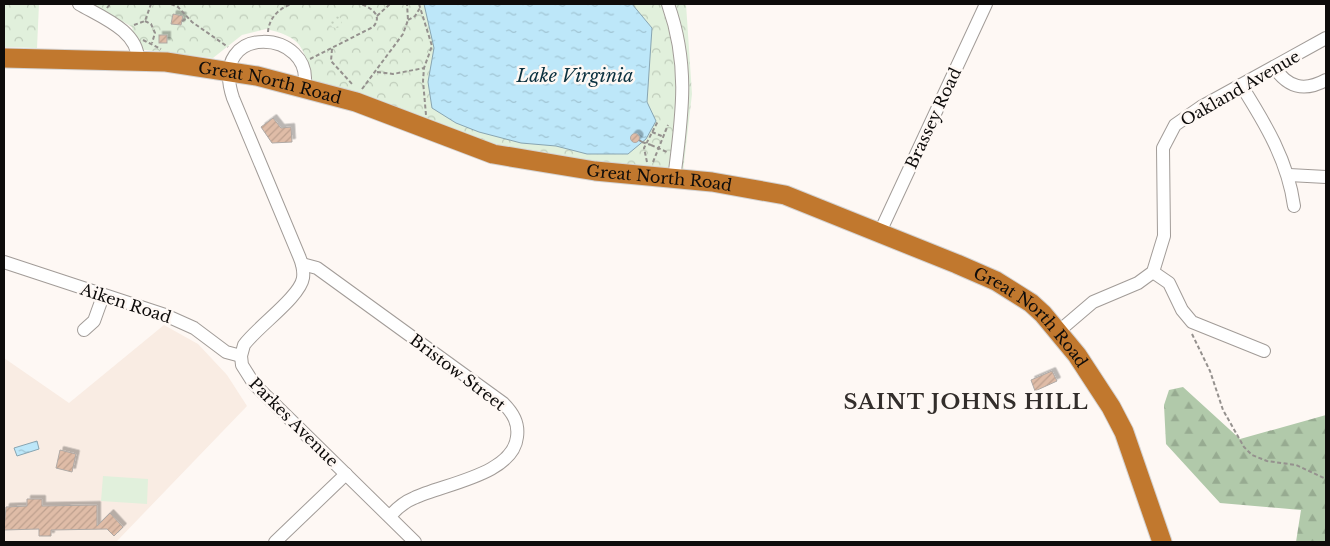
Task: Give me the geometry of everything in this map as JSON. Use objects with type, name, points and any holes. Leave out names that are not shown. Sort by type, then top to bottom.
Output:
[{"type":"highway","name":"Great North Road","points":[[4,58],[138,61],[191,64],[228,70],[304,87],[384,112],[493,154],[595,171],[726,184],[785,195],[880,232],[1009,288],[1044,314],[1096,382],[1124,432],[1162,542]]},
{"type":"street","points":[[668,4],[674,21],[684,87],[682,122],[674,179]]},
{"type":"street","name":"Brassey Road","points":[[880,232],[986,4]]},
{"type":"street","points":[[75,6],[134,41],[138,53],[138,61]]},
{"type":"street","name":"Oakland Avenue","points":[[1153,272],[1164,236],[1162,161],[1167,138],[1182,119],[1326,38]]},
{"type":"street","points":[[241,356],[247,341],[300,286],[303,279],[302,264],[233,98],[228,70],[237,52],[244,44],[251,42],[281,44],[294,54],[302,68],[306,77],[304,87]]},
{"type":"street","points":[[1274,67],[1282,79],[1290,84],[1311,86],[1326,80]]},
{"type":"street","points":[[1241,85],[1273,139],[1289,175],[1294,206]]},
{"type":"street","points":[[1289,175],[1326,177]]},
{"type":"street","name":"Aiken Road","points":[[4,262],[180,321],[194,328],[219,349],[241,356]]},
{"type":"street","name":"Bristow Street","points":[[302,264],[317,268],[504,403],[514,416],[518,432],[517,441],[514,450],[502,463],[412,498],[390,516]]},
{"type":"street","points":[[1059,332],[1093,302],[1138,283],[1153,272],[1169,283],[1187,318],[1264,351]]},
{"type":"street","points":[[84,330],[94,320],[103,296]]},
{"type":"street","name":"Parkes Avenue","points":[[241,356],[244,370],[254,384],[415,542]]},
{"type":"street","points":[[276,542],[346,474]]},
{"type":"path","points":[[145,22],[151,4]]},
{"type":"path","points":[[171,4],[178,7],[188,18],[237,52]]},
{"type":"path","points":[[282,8],[283,4]]},
{"type":"path","points":[[268,30],[276,14],[282,8],[292,4]]},
{"type":"path","points":[[302,68],[304,62],[332,49],[376,24],[377,16],[374,10],[361,4]]},
{"type":"path","points":[[377,16],[390,4]]},
{"type":"path","points":[[332,49],[331,61],[356,90],[360,92],[377,72],[403,34],[408,20],[407,4]]},
{"type":"path","points":[[419,4],[432,46],[424,68],[423,94],[428,109],[426,116]]},
{"type":"path","points":[[408,20],[415,16],[420,8]]},
{"type":"path","points":[[182,21],[188,18]]},
{"type":"path","points":[[128,28],[145,22],[151,24],[155,33],[152,44]]},
{"type":"path","points":[[377,72],[393,74],[424,68]]},
{"type":"path","points":[[658,121],[644,148],[645,160],[648,163],[654,161],[670,121]]},
{"type":"path","points":[[652,132],[664,137]]},
{"type":"path","points":[[639,140],[659,149]]},
{"type":"path","points":[[1187,318],[1223,410],[1244,447],[1252,455],[1267,461],[1296,465],[1326,479]]},
{"type":"shaded area","points":[[164,325],[198,344],[227,375],[247,406],[116,542],[4,542],[4,358],[69,403]]},
{"type":"green space","points":[[4,4],[39,4],[37,48],[4,47]]},
{"type":"green space","points":[[93,4],[686,4],[692,94],[683,172],[518,154],[310,83],[305,55],[297,42],[281,33],[270,30],[270,28],[242,35],[213,58],[137,49],[132,27]]},
{"type":"green space","points":[[338,16],[341,17],[341,27],[334,28],[331,27],[330,20],[331,17]]},
{"type":"green space","points":[[1183,387],[1240,439],[1326,415],[1326,542],[1296,542],[1301,510],[1220,503],[1166,444],[1164,405],[1169,390]]},
{"type":"green space","points":[[103,476],[148,479],[147,504],[101,501]]},
{"type":"water","name":"Lake Virginia","points":[[424,4],[632,4],[652,28],[647,102],[656,121],[646,139],[628,154],[587,154],[556,146],[521,143],[479,132],[456,123],[432,108],[428,82],[434,48]]},
{"type":"water","points":[[37,441],[39,449],[17,456],[14,448]]},
{"type":"building","points":[[173,14],[183,16],[181,25],[171,24]]},
{"type":"building","points":[[159,35],[167,35],[167,43],[159,43]]},
{"type":"building","points":[[273,118],[281,128],[291,127],[292,142],[272,143],[261,127]]},
{"type":"building","points":[[635,134],[639,138],[635,142],[631,138]]},
{"type":"building","points":[[1052,371],[1057,381],[1035,391],[1031,380]]},
{"type":"building","points":[[60,450],[76,454],[72,472],[56,468]]},
{"type":"building","points":[[27,499],[42,499],[42,506],[97,505],[97,526],[110,513],[123,527],[114,536],[107,529],[51,530],[51,536],[39,536],[39,529],[4,530],[6,507],[27,506]]},
{"type":"district","name":"SAINT JOHNS HILL","points":[[966,402]]}]
